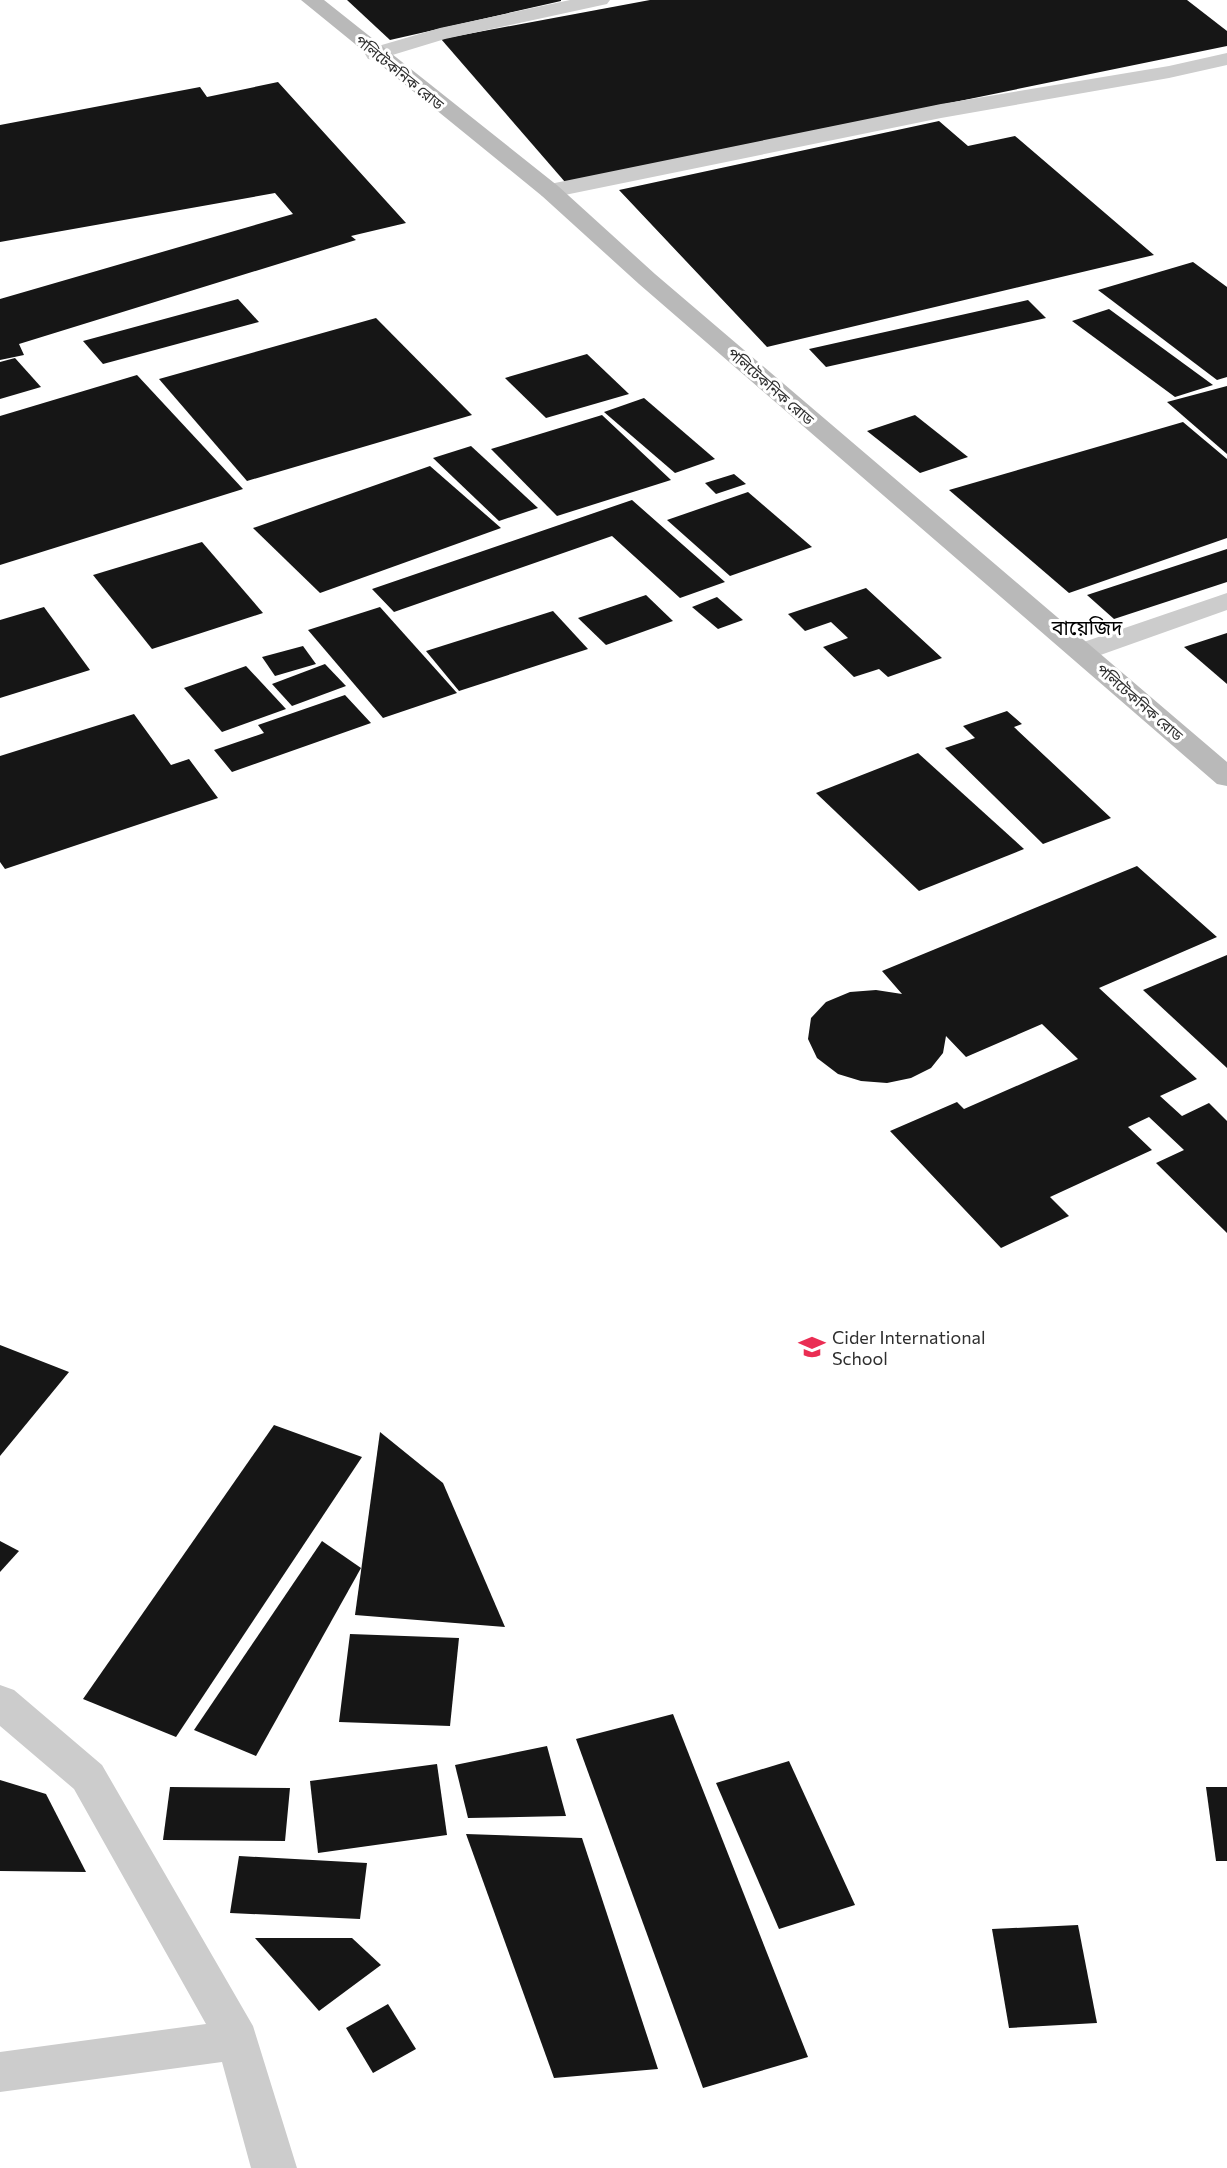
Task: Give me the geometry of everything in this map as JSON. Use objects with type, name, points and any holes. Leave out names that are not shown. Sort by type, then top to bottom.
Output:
[{"type":"main road","name":"পলিটেকনিক রোড","points":[[311,0],[550,191],[646,279],[1227,777]]},
{"type":"street","points":[[376,54],[440,34],[600,0]]},
{"type":"street","points":[[550,191],[929,113],[1169,72],[1227,59]]},
{"type":"street","points":[[1082,652],[1227,601]]},
{"type":"street","points":[[0,1702],[88,1777],[238,2040],[274,2168]]},
{"type":"street","points":[[0,2072],[238,2040]]},
{"type":"building","points":[[347,0],[561,0],[561,1],[390,40]]},
{"type":"building","points":[[650,0],[1187,0],[1227,31],[1227,46],[565,182],[441,39]]},
{"type":"building","points":[[278,82],[406,223],[351,236],[356,240],[19,344],[24,355],[0,360],[0,299],[293,214],[275,193],[0,242],[0,125],[200,87],[207,97]]},
{"type":"building","points":[[939,121],[968,146],[1015,136],[1154,255],[767,347],[619,190]]},
{"type":"building","points":[[1193,262],[1227,287],[1227,377],[1217,380],[1098,290]]},
{"type":"building","points":[[238,299],[259,322],[103,364],[83,341]]},
{"type":"building","points":[[1028,300],[1046,318],[826,367],[809,349]]},
{"type":"building","points":[[1109,309],[1213,385],[1175,397],[1072,321]]},
{"type":"building","points":[[376,318],[472,415],[247,481],[159,379]]},
{"type":"building","points":[[587,354],[629,394],[546,418],[505,378]]},
{"type":"building","points":[[15,358],[41,387],[0,399],[0,362]]},
{"type":"building","points":[[137,375],[243,489],[0,565],[0,416]]},
{"type":"building","points":[[1227,386],[1227,454],[1167,402]]},
{"type":"building","points":[[644,398],[715,459],[675,473],[604,412]]},
{"type":"building","points":[[602,415],[671,480],[557,516],[491,449]]},
{"type":"building","points":[[915,415],[968,457],[920,473],[867,431]]},
{"type":"building","points":[[1183,422],[1227,459],[1227,538],[1069,593],[949,490]]},
{"type":"building","points":[[471,446],[538,508],[499,521],[433,458]]},
{"type":"building","points":[[430,466],[501,528],[320,593],[253,528]]},
{"type":"building","points":[[734,474],[746,484],[716,494],[705,483]]},
{"type":"building","points":[[748,492],[812,547],[730,576],[667,520]]},
{"type":"building","points":[[632,500],[725,582],[680,598],[612,536],[394,612],[372,589]]},
{"type":"building","points":[[202,542],[263,613],[152,649],[93,575]]},
{"type":"building","points":[[1227,549],[1227,582],[1114,619],[1087,595]]},
{"type":"building","points":[[866,588],[942,658],[888,677],[879,669],[854,677],[823,647],[848,638],[831,622],[805,631],[788,614]]},
{"type":"building","points":[[646,595],[673,621],[606,645],[578,618]]},
{"type":"building","points":[[717,597],[743,620],[718,629],[692,607]]},
{"type":"building","points":[[44,607],[90,670],[0,698],[0,620]]},
{"type":"building","points":[[380,607],[457,693],[383,718],[308,630]]},
{"type":"building","points":[[553,611],[588,649],[459,691],[426,651]]},
{"type":"building","points":[[1227,633],[1227,684],[1184,647]]},
{"type":"building","points":[[303,646],[316,664],[275,676],[262,657]]},
{"type":"building","points":[[325,664],[346,686],[292,706],[272,684]]},
{"type":"building","points":[[246,666],[286,709],[222,732],[184,688]]},
{"type":"building","points":[[345,695],[371,723],[232,772],[214,750],[264,733],[258,725]]},
{"type":"building","points":[[1007,711],[1022,724],[1014,727],[1111,818],[1043,844],[945,748],[975,738],[963,726]]},
{"type":"building","points":[[134,714],[171,765],[189,759],[218,798],[5,869],[0,862],[0,756]]},
{"type":"building","points":[[918,753],[1024,849],[919,891],[816,793]]},
{"type":"building","points":[[1137,866],[1217,937],[1099,988],[1197,1079],[1160,1096],[1182,1116],[1209,1103],[1227,1121],[1227,1233],[1156,1163],[1184,1150],[1149,1117],[1128,1127],[1152,1150],[1050,1197],[1069,1216],[1001,1248],[890,1131],[957,1102],[964,1109],[1078,1059],[1042,1024],[966,1057],[946,1036],[943,1053],[931,1068],[911,1078],[887,1083],[861,1081],[838,1074],[817,1058],[808,1039],[811,1018],[826,1002],[850,992],[876,990],[902,994],[882,971]]},
{"type":"building","points":[[1227,955],[1227,1068],[1143,990]]},
{"type":"building","points":[[0,1345],[69,1372],[0,1456]]},
{"type":"building","points":[[274,1425],[362,1457],[176,1737],[83,1699]]},
{"type":"building","points":[[380,1432],[443,1483],[505,1627],[355,1615]]},
{"type":"building","points":[[0,1541],[19,1551],[0,1572]]},
{"type":"building","points":[[322,1541],[361,1568],[256,1756],[194,1730]]},
{"type":"building","points":[[350,1634],[459,1638],[450,1726],[339,1722]]},
{"type":"building","points":[[673,1714],[808,2057],[703,2088],[576,1739]]},
{"type":"building","points":[[547,1746],[566,1816],[468,1818],[455,1765]]},
{"type":"building","points":[[789,1761],[855,1905],[779,1929],[716,1783]]},
{"type":"building","points":[[437,1764],[447,1835],[318,1853],[310,1781]]},
{"type":"building","points":[[0,1780],[46,1794],[86,1872],[0,1871]]},
{"type":"building","points":[[170,1787],[290,1788],[285,1841],[163,1840]]},
{"type":"building","points":[[1206,1787],[1227,1787],[1227,1861],[1216,1861]]},
{"type":"building","points":[[466,1834],[582,1838],[658,2069],[554,2078]]},
{"type":"building","points":[[239,1856],[367,1863],[360,1919],[230,1913]]},
{"type":"building","points":[[1078,1925],[1097,2023],[1009,2028],[992,1929]]},
{"type":"building","points":[[255,1938],[352,1938],[381,1965],[319,2011]]},
{"type":"building","points":[[388,2004],[416,2049],[373,2073],[346,2028]]},
{"type":"place","name":"Cider International School","points":[[812,1347]]},
{"type":"district","name":"বায়েজিদ","points":[[1087,627]]}]
